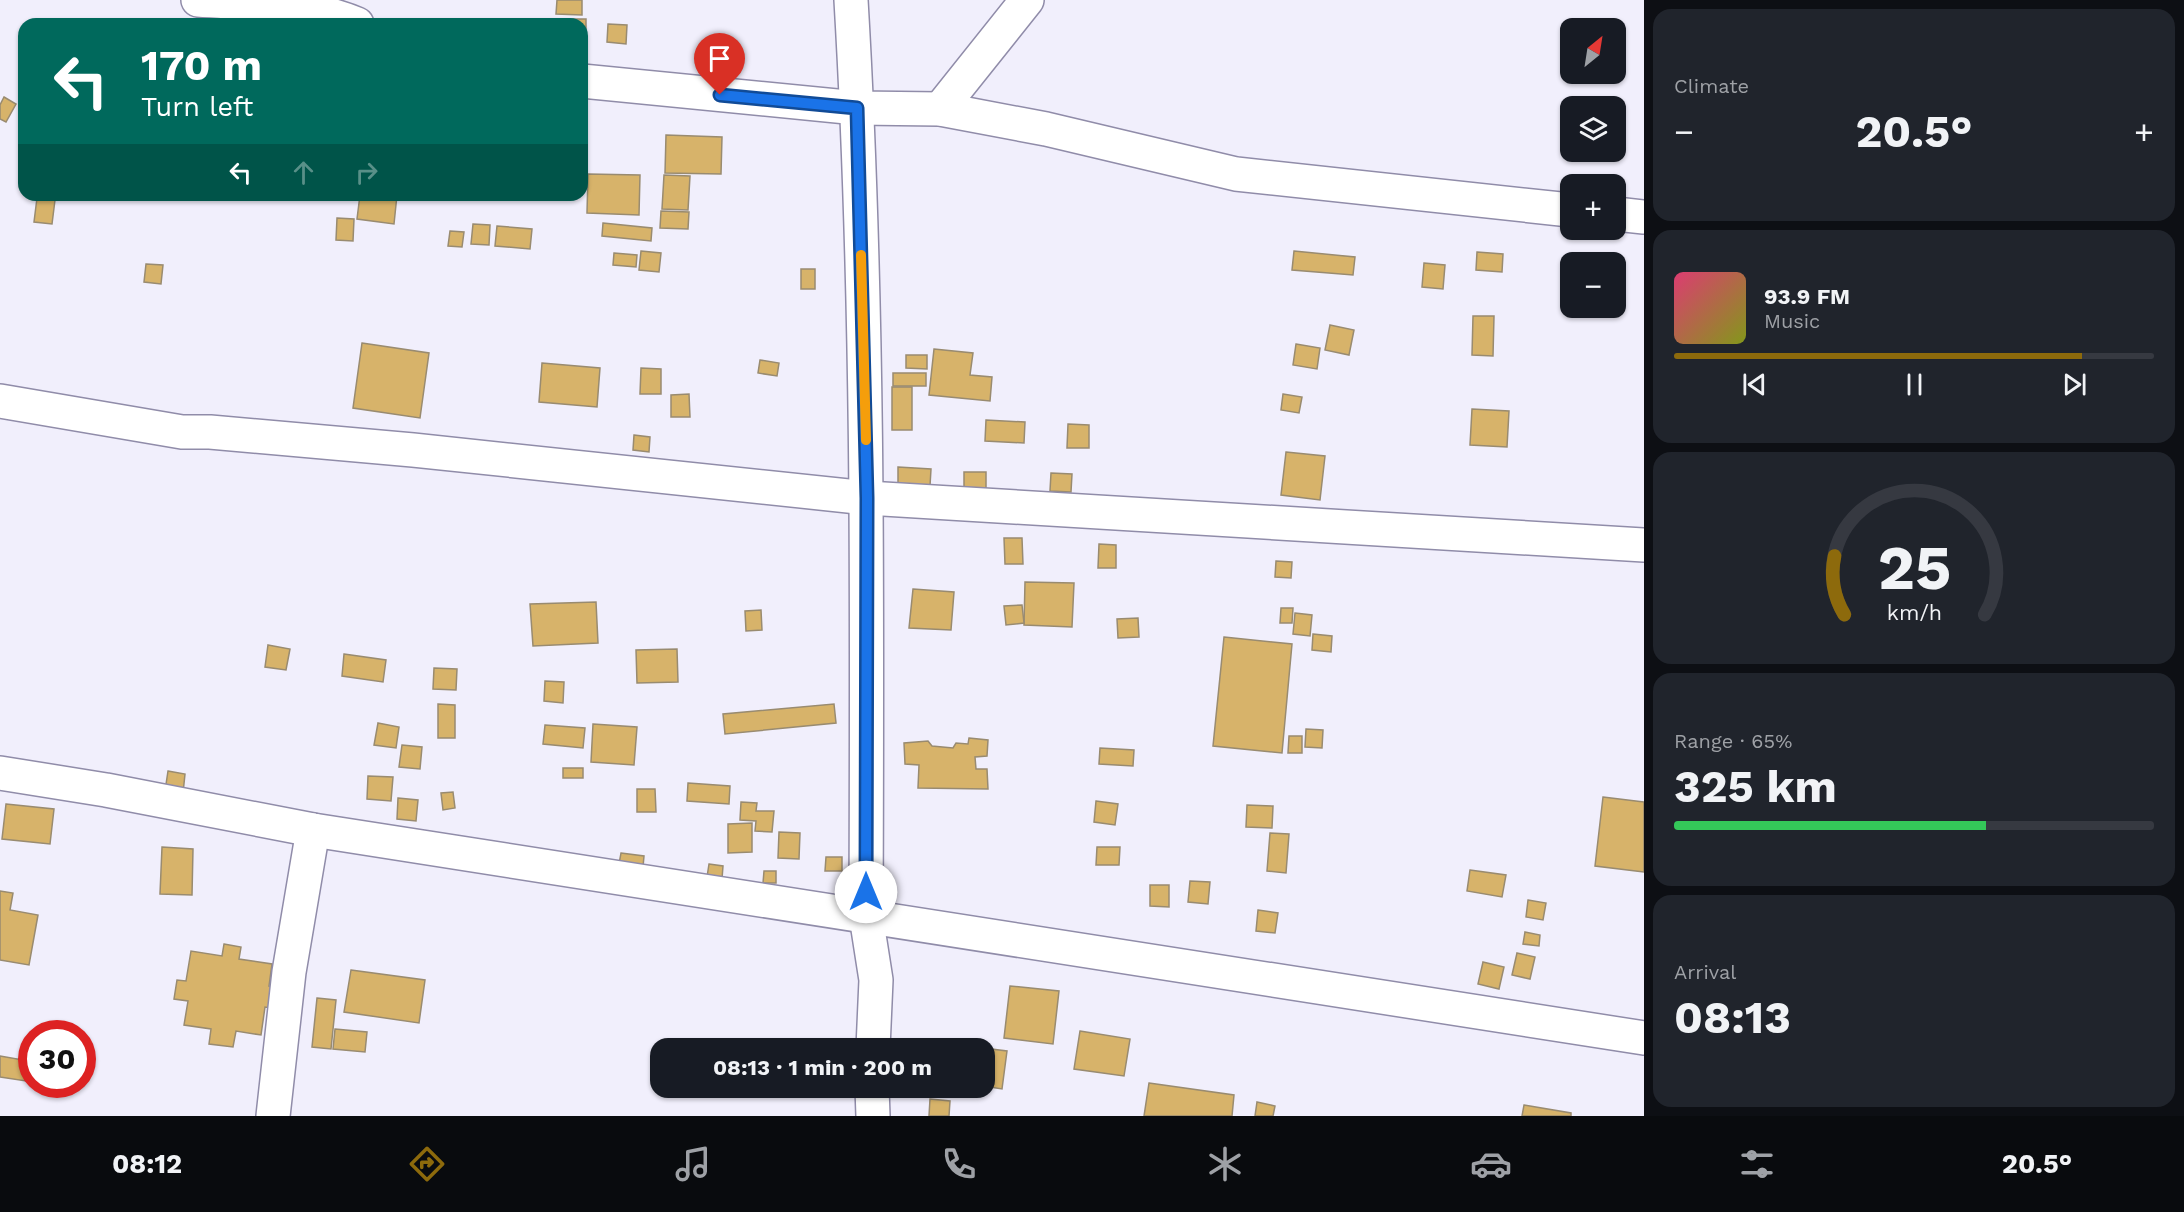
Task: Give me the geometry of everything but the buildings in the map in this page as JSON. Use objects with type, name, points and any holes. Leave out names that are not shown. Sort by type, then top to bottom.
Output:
[{"type":"street","points":[[198,0],[294,7],[342,18]]},
{"type":"street","points":[[851,0],[857,108],[867,498],[866,916],[876,980],[873,1038]]},
{"type":"street","points":[[940,109],[1027,0]]},
{"type":"street","points":[[588,82],[857,108],[940,109],[1046,129],[1236,174],[1560,209]]},
{"type":"street","points":[[1626,215],[1644,217]]},
{"type":"street","points":[[0,401],[182,432],[210,432],[413,450],[867,498],[1644,544]]},
{"type":"street","points":[[0,773],[106,790],[313,830],[1644,1038]]},
{"type":"street","points":[[273,1116],[289,972],[313,830]]},
{"type":"street","points":[[872,1098],[873,1116]]},
{"type":"slow traffic","points":[[861,255],[866,440]]},
{"type":"route","points":[[720,95],[857,108],[867,498],[866,892]]}]
